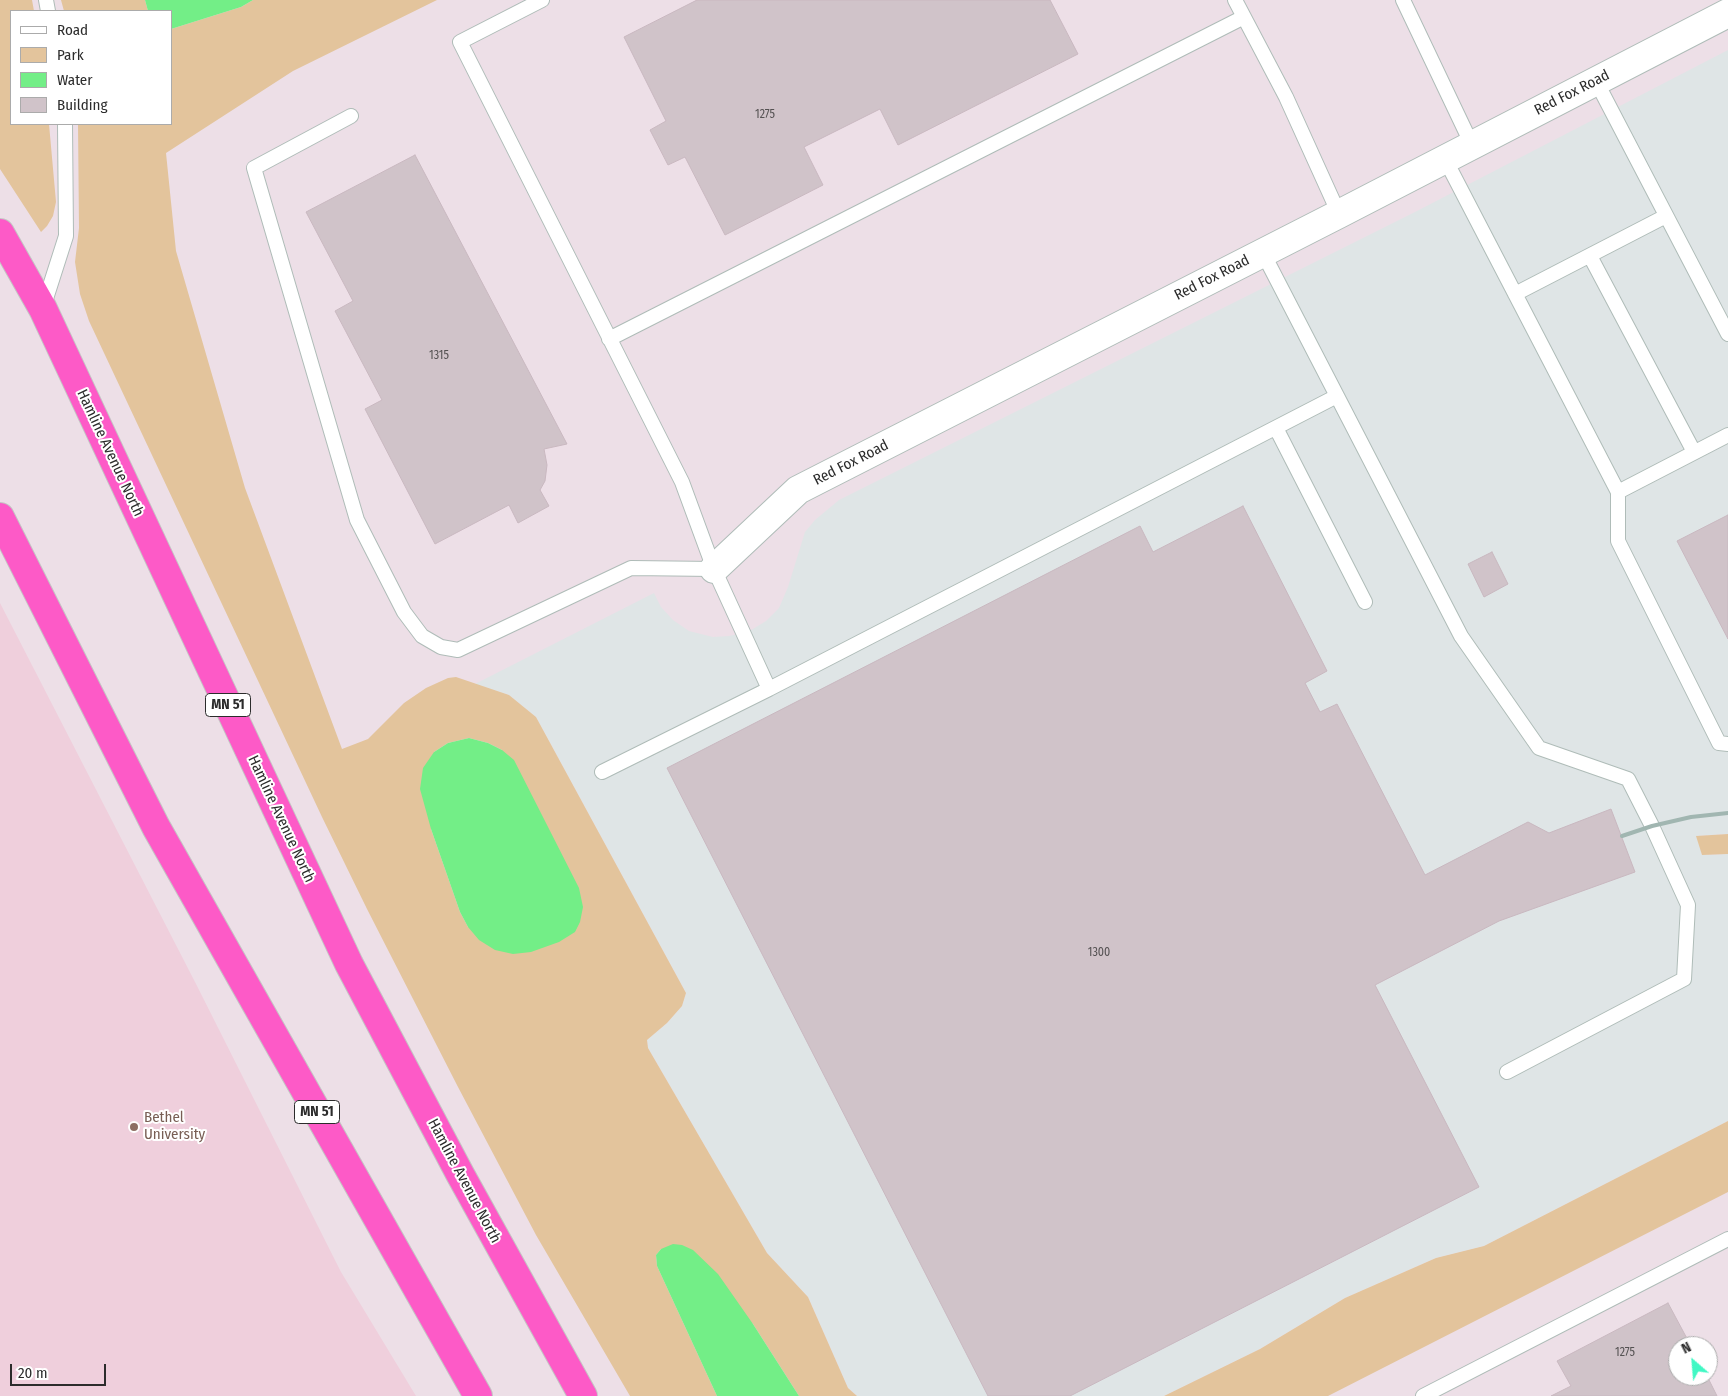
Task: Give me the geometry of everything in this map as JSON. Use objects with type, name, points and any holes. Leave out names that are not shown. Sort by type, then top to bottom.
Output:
[{"type":"highway","name":"Hamline Avenue North","points":[[0,233],[42,309],[349,964],[460,1174],[583,1396]]},
{"type":"highway","name":"MN 51","points":[[0,516],[156,828],[478,1396]]},
{"type":"street","name":"Red Fox Road","points":[[714,569],[798,490],[1339,214],[1728,12]]},
{"type":"lane","points":[[542,0],[460,42],[682,482],[714,569],[769,689]]},
{"type":"lane","points":[[1235,0],[1286,97],[1339,214]]},
{"type":"lane","points":[[1402,0],[1472,145]]},
{"type":"lane","points":[[609,338],[1244,17]]},
{"type":"lane","points":[[1596,81],[1728,334]]},
{"type":"lane","points":[[351,116],[254,168],[356,520],[404,612],[422,636],[441,646],[458,650],[632,568],[714,569]]},
{"type":"lane","points":[[42,309],[66,236],[65,125]]},
{"type":"lane","points":[[1445,159],[1618,492],[1618,541],[1719,743],[1728,744]]},
{"type":"lane","points":[[1515,294],[1666,216]]},
{"type":"lane","points":[[1263,252],[1467,644],[1539,748],[1628,779],[1688,905],[1684,980],[1506,1072]]},
{"type":"lane","points":[[1590,256],[1694,452]]},
{"type":"lane","points":[[602,772],[769,689],[1337,396]]},
{"type":"lane","points":[[1276,428],[1365,602]]},
{"type":"lane","points":[[1618,492],[1728,435]]},
{"type":"lane","points":[[1423,1396],[1728,1239]]},
{"type":"shaded area","points":[[1728,50],[1728,834],[1697,836],[1702,855],[1728,854],[1728,1121],[1484,1246],[1436,1258],[1345,1298],[1260,1349],[1164,1396],[857,1396],[848,1388],[808,1297],[767,1253],[648,1048],[647,1040],[667,1023],[682,1006],[686,993],[536,717],[509,695],[475,684],[654,593],[661,607],[673,620],[689,631],[713,637],[748,632],[766,621],[779,608],[788,587],[805,532],[815,520],[839,500],[1417,211]]},
{"type":"shaded area","name":"Bethel University","points":[[0,603],[195,982],[341,1272],[416,1396],[0,1396]]},
{"type":"green space","points":[[0,0],[32,0],[34,10],[10,10],[10,125],[49,125],[56,202],[53,216],[41,232],[0,169]]},
{"type":"green space","points":[[61,0],[145,0],[148,10],[64,10]]},
{"type":"green space","points":[[253,0],[437,0],[293,71],[166,153],[176,251],[245,488],[342,749],[368,739],[404,703],[426,688],[448,678],[456,677],[509,695],[536,717],[686,993],[682,1006],[667,1023],[647,1040],[648,1048],[767,1253],[808,1297],[848,1388],[857,1396],[799,1396],[753,1324],[661,1249],[656,1255],[657,1266],[717,1396],[630,1396],[536,1235],[367,909],[89,321],[80,294],[75,262],[79,228],[78,125],[172,125],[172,29],[241,7]],"holes":[[[469,738],[488,743],[502,750],[468,927],[460,912],[431,829],[434,752],[448,743]]]},
{"type":"green space","points":[[1728,834],[1728,854],[1702,855],[1696,836]]},
{"type":"green space","points":[[1728,1121],[1728,1192],[1328,1396],[1164,1396],[1260,1349],[1345,1298],[1436,1258],[1484,1246]]},
{"type":"water","points":[[145,0],[253,0],[241,7],[172,29],[172,10],[148,10]]},
{"type":"water","points":[[469,738],[488,743],[502,750],[514,760],[579,888],[583,907],[580,922],[575,932],[559,942],[531,952],[513,954],[495,950],[479,940],[468,927],[460,912],[431,829],[420,789],[423,768],[434,752],[448,743]]},
{"type":"water","points":[[673,1244],[682,1245],[693,1250],[718,1274],[753,1324],[799,1396],[717,1396],[657,1266],[656,1255],[661,1249]]},
{"type":"building","points":[[697,0],[1050,0],[1078,54],[898,145],[880,109],[804,147],[823,185],[725,235],[685,157],[668,165],[650,130],[666,121],[624,37]]},
{"type":"building","points":[[415,155],[567,444],[544,449],[547,465],[545,481],[540,490],[549,506],[518,523],[509,505],[435,544],[365,409],[382,400],[335,311],[353,301],[306,212]]},
{"type":"building","points":[[1243,506],[1327,671],[1305,683],[1320,712],[1337,704],[1425,875],[1528,822],[1549,833],[1611,809],[1635,872],[1499,921],[1375,985],[1479,1187],[1070,1396],[988,1396],[667,768],[1140,526],[1153,552]]},
{"type":"building","points":[[1728,515],[1728,639],[1677,541]]},
{"type":"building","points":[[1492,552],[1508,584],[1484,597],[1468,564]]},
{"type":"building","points":[[1668,1303],[1686,1336],[1668,1336],[1668,1386],[1712,1386],[1717,1396],[1551,1396],[1571,1386],[1557,1361]]},
{"type":"railway","points":[[1622,836],[1652,826],[1691,817],[1728,813]]},
{"type":"place","name":"Bethel University","points":[[134,1127]]}]
